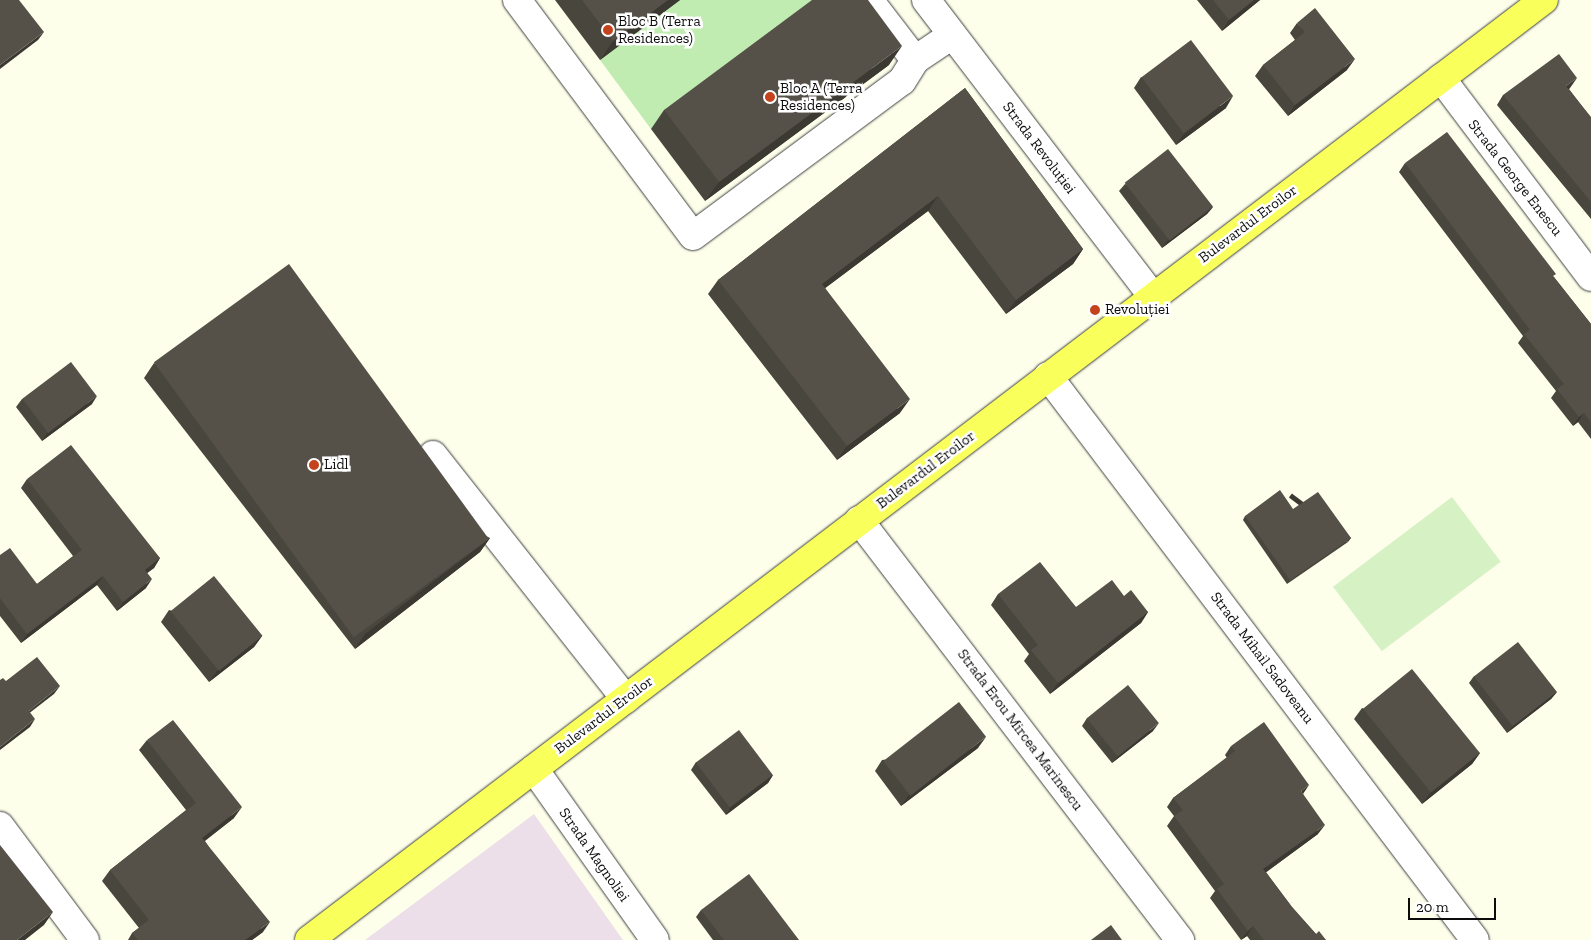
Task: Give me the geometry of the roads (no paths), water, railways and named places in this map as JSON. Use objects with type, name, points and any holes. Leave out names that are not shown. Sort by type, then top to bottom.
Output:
[{"type":"main road","name":"Bulevardul Eroilor","points":[[308,940],[1544,0]]},
{"type":"street","points":[[517,0],[693,236],[902,81],[916,60],[952,35]]},
{"type":"street","points":[[869,0],[916,60]]},
{"type":"street","name":"Strada Revoluției","points":[[926,0],[1153,297]]},
{"type":"street","name":"Strada George Enescu","points":[[1441,78],[1591,277]]},
{"type":"street","name":"Strada Mihail Sadoveanu","points":[[1048,376],[1475,940]]},
{"type":"street","points":[[433,455],[626,699]]},
{"type":"street","name":"Strada Erou Mircea Marinescu","points":[[860,520],[1180,940]]},
{"type":"street","name":"Strada Magnoliei","points":[[534,769],[655,940]]},
{"type":"street","points":[[0,826],[85,940]]},
{"type":"place","name":"Bloc B (Terra Residences)","points":[[608,30]]},
{"type":"place","name":"Bloc A (Terra Residences)","points":[[770,97]]},
{"type":"place","name":"Revoluției","points":[[1095,310]]},
{"type":"place","name":"Lidl","points":[[314,465]]}]
